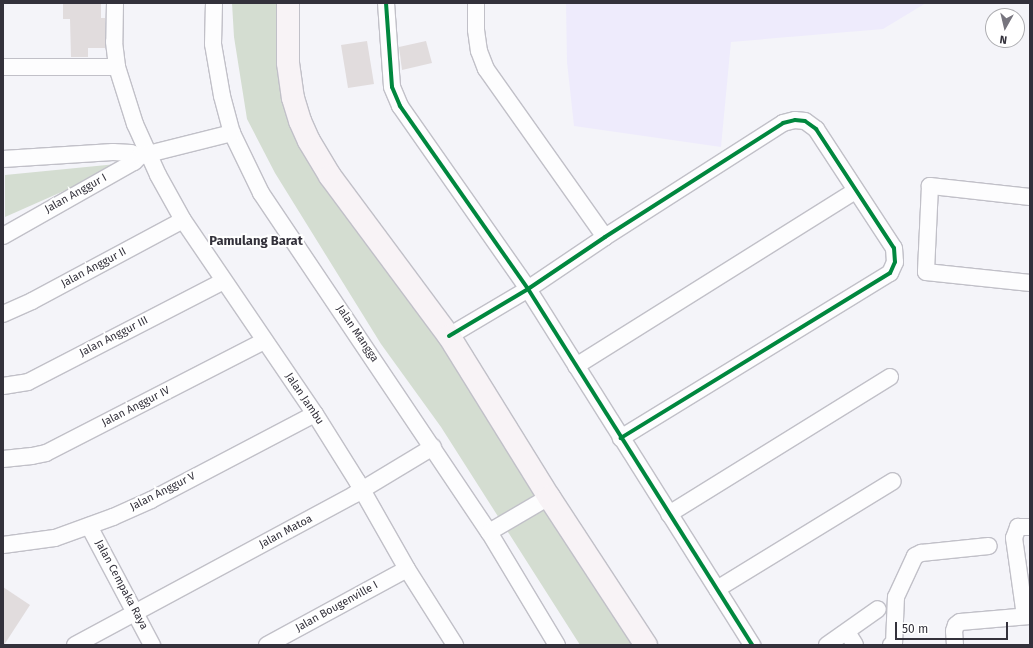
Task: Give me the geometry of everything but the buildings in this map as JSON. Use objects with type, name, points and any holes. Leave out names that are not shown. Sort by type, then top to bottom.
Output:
[{"type":"street","name":"Jalan Jambu","points":[[115,3],[114,42],[116,67],[145,155],[184,220],[224,281],[315,414],[363,490],[407,569],[455,645]]},
{"type":"street","name":"Jalan Mangga","points":[[214,3],[213,44],[222,96],[232,133],[268,205],[433,447],[489,532],[558,645]]},
{"type":"street","points":[[288,3],[288,62],[293,98],[300,121],[309,141],[330,176],[449,336],[549,497],[646,645]]},
{"type":"street","points":[[386,3],[392,87],[400,106],[528,289],[752,645]]},
{"type":"street","points":[[476,3],[476,30],[479,51],[486,69],[605,237]]},
{"type":"street","points":[[3,66],[116,67]]},
{"type":"street","points":[[449,336],[528,289],[605,237],[783,123],[795,120],[805,120],[816,129],[855,191],[894,248],[895,262],[890,273],[621,438]]},
{"type":"street","points":[[3,159],[113,152],[145,155],[232,133]]},
{"type":"street","name":"Jalan Anggur I","points":[[3,236],[145,155]]},
{"type":"street","points":[[1030,197],[930,186],[926,272],[1030,283]]},
{"type":"street","points":[[576,366],[855,191]]},
{"type":"street","name":"Jalan Anggur II","points":[[3,314],[32,301],[184,220]]},
{"type":"street","name":"Jalan Anggur III","points":[[3,386],[28,382],[224,281]]},
{"type":"street","name":"Jalan Anggur IV","points":[[3,459],[46,453],[264,341]]},
{"type":"street","points":[[669,514],[890,377]]},
{"type":"street","name":"Jalan Anggur V","points":[[3,545],[55,538],[89,526],[151,500],[315,414]]},
{"type":"street","name":"Jalan Matoa","points":[[75,645],[363,490],[433,447]]},
{"type":"street","points":[[717,590],[893,481]]},
{"type":"street","points":[[489,532],[549,497]]},
{"type":"street","name":"Jalan Cempaka Raya","points":[[89,526],[152,645]]},
{"type":"street","points":[[955,645],[954,631],[956,625],[960,622],[1028,616],[1014,538],[1018,527],[1030,527]]},
{"type":"street","points":[[891,645],[894,644],[896,597],[916,556],[921,553],[989,546]]},
{"type":"street","name":"Jalan Bougenville I","points":[[267,645],[407,569]]},
{"type":"street","points":[[827,645],[851,639],[878,609]]},
{"type":"shaded area","points":[[232,3],[279,3],[297,119],[638,645],[580,645],[441,427],[381,344],[275,173],[247,119],[234,37]]},
{"type":"shaded area","points":[[566,3],[926,3],[883,29],[731,42],[721,147],[574,126],[567,62]]},
{"type":"shaded area","points":[[127,163],[5,217],[5,175]]},
{"type":"cycle path","points":[[386,3],[392,87],[400,106],[528,289],[752,645]]},
{"type":"cycle path","points":[[449,336],[528,289],[605,237],[783,123],[795,120],[805,121],[816,129],[894,248],[895,262],[890,273],[621,438]]},
{"type":"district","name":"Pamulang Barat","points":[[256,241]]}]
